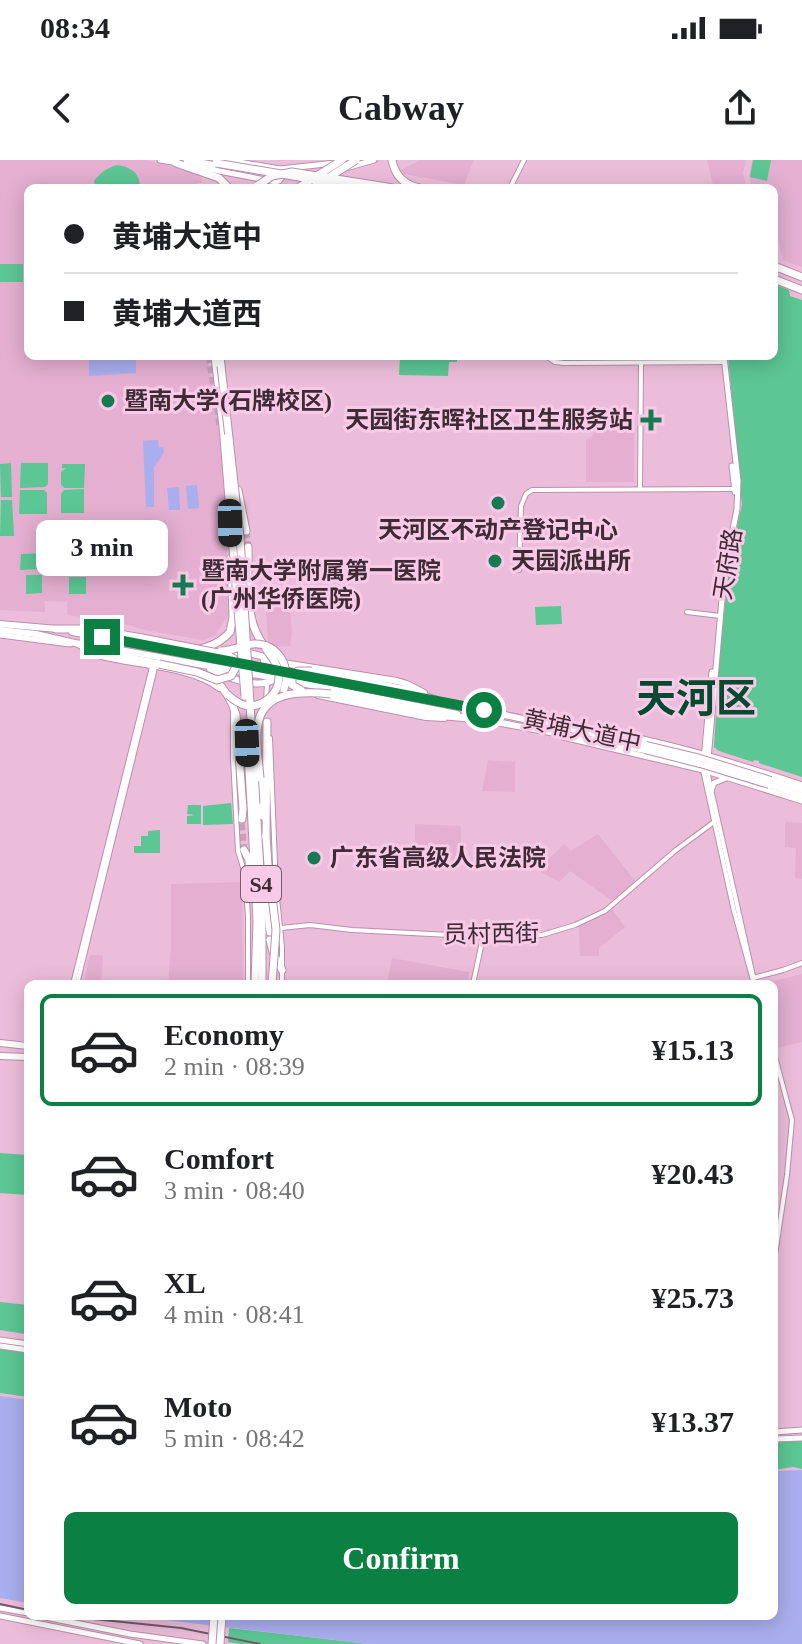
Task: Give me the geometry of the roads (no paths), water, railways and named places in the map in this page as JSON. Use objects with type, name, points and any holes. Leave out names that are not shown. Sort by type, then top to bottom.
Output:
[{"type":"highway","points":[[187,160],[339,184]]},
{"type":"highway","points":[[204,160],[322,184]]},
{"type":"highway","points":[[304,184],[342,160]]},
{"type":"highway","points":[[318,184],[356,160]]},
{"type":"highway","points":[[392,160],[395,170],[408,184]]},
{"type":"highway","points":[[176,163],[219,178],[225,184]]},
{"type":"highway","points":[[259,184],[272,176],[292,172],[368,184]]},
{"type":"highway","points":[[778,268],[802,277]]},
{"type":"highway","points":[[778,281],[802,290]]},
{"type":"highway","name":"S4","points":[[218,360],[262,904],[256,980]]},
{"type":"highway","name":"S4","points":[[219,360],[241,550],[253,804]]},
{"type":"highway","points":[[228,427],[246,531]]},
{"type":"highway","points":[[181,652],[217,644],[230,632],[230,523]]},
{"type":"highway","points":[[228,695],[251,706],[264,702],[278,684],[279,673],[275,662],[265,658],[251,619],[248,547]]},
{"type":"highway","points":[[56,629],[90,629],[230,656],[236,663],[235,671],[230,678],[220,680],[217,676],[155,666],[79,644]]},
{"type":"highway","points":[[203,650],[226,651],[259,644],[274,650],[284,662],[287,679],[284,689],[263,712],[257,728],[276,930],[272,980]]},
{"type":"highway","points":[[265,658],[312,671]]},
{"type":"highway","points":[[436,700],[406,690],[312,671],[300,670],[291,677],[292,685],[298,689],[429,714],[480,719]]},
{"type":"highway","points":[[217,676],[234,706],[242,819]]},
{"type":"highway","points":[[273,701],[297,692],[331,694]]},
{"type":"highway","points":[[266,837],[267,722]]},
{"type":"highway","points":[[253,804],[261,829],[270,936],[273,952],[282,970]]},
{"type":"highway","points":[[244,850],[249,860],[259,963]]},
{"type":"highway","name":"S4","points":[[259,963],[261,980]]},
{"type":"highway","points":[[212,1644],[214,1620]]},
{"type":"highway","points":[[220,1644],[222,1620]]},
{"type":"main road","points":[[160,160],[278,182],[282,177],[350,167],[374,160]]},
{"type":"main road","points":[[227,160],[280,169],[356,160]]},
{"type":"main road","points":[[268,180],[274,175],[272,168]]},
{"type":"main road","points":[[280,169],[282,177]]},
{"type":"main road","name":"天府路","points":[[705,771],[718,616],[737,509],[723,360]]},
{"type":"main road","points":[[0,622],[56,629],[217,659],[265,658]]},
{"type":"main road","name":"黄埔大道中","points":[[0,633],[36,634],[550,733],[645,747]]},
{"type":"main road","points":[[217,659],[243,652],[407,684],[436,700]]},
{"type":"main road","name":"黄埔大道中","points":[[265,658],[645,747],[802,793]]},
{"type":"main road","points":[[203,665],[217,676]]},
{"type":"main road","points":[[203,679],[217,676],[267,684],[277,678]]},
{"type":"main road","points":[[302,683],[318,696],[431,718],[455,717]]},
{"type":"main road","points":[[538,721],[599,729],[706,754],[742,765],[802,793]]},
{"type":"main road","points":[[550,733],[737,781],[802,793]]},
{"type":"main road","points":[[675,763],[684,757],[679,747]]},
{"type":"main road","points":[[737,781],[734,771],[742,765]]},
{"type":"main road","points":[[711,791],[714,783],[728,778]]},
{"type":"main road","points":[[0,1043],[24,1046]]},
{"type":"main road","points":[[0,1056],[24,1057]]},
{"type":"main road","points":[[3,1340],[24,1338]]},
{"type":"main road","points":[[3,1340],[24,1346]]},
{"type":"main road","points":[[0,1346],[24,1347]]},
{"type":"main road","points":[[778,1432],[802,1430]]},
{"type":"main road","points":[[778,1439],[802,1438]]},
{"type":"main road","points":[[0,1608],[24,1612]]},
{"type":"main road","points":[[0,1616],[140,1644]]},
{"type":"main road","points":[[60,1620],[203,1644]]},
{"type":"street","points":[[512,184],[524,160]]},
{"type":"street","points":[[552,360],[564,363],[702,360]]},
{"type":"street","points":[[640,489],[641,363]]},
{"type":"street","points":[[519,570],[521,506],[526,494],[532,490],[736,489]]},
{"type":"street","points":[[687,612],[718,616]]},
{"type":"street","points":[[76,980],[155,666],[203,679],[220,689],[233,713],[237,828],[239,856],[245,874],[248,927],[248,980]]},
{"type":"street","points":[[267,684],[282,980]]},
{"type":"street","points":[[705,771],[753,980]]},
{"type":"street","points":[[705,771],[734,911],[753,980]]},
{"type":"street","name":"员村西街","points":[[281,928],[310,925],[483,937],[542,935],[599,915],[714,822]]},
{"type":"street","points":[[474,980],[483,937]]},
{"type":"street","points":[[756,980],[802,963]]},
{"type":"street","points":[[778,1068],[792,1120],[778,1235]]},
{"type":"water","points":[[89,360],[136,360],[136,373],[89,376]]},
{"type":"water","points":[[158,440],[159,448],[163,447],[164,452],[154,468],[154,507],[146,507],[143,441]]},
{"type":"water","points":[[197,485],[199,508],[188,509],[186,486]]},
{"type":"water","points":[[179,487],[180,510],[169,510],[167,488]]},
{"type":"water","points":[[0,1396],[24,1399],[24,1602],[0,1598]]},
{"type":"water","points":[[802,1470],[802,1644],[369,1644],[165,1620],[778,1620],[778,1471]]},
{"type":"tunnel","points":[[210,360],[220,425]]},
{"type":"tunnel","points":[[246,531],[248,547]]},
{"type":"tunnel","points":[[240,813],[244,850]]},
{"type":"tram line","points":[[0,1604],[24,1609]]},
{"type":"tram line","points":[[103,1620],[181,1628],[260,1644]]},
{"type":"place","name":"暨南大学(石牌校区)","points":[[108,401]]},
{"type":"place","name":"天园街东晖社区卫生服务站","points":[[651,420]]},
{"type":"place","name":"天河区不动产登记中心","points":[[498,503]]},
{"type":"place","name":"天园派出所","points":[[495,561]]},
{"type":"place","name":"暨南大学附属第一医院 (广州华侨医院)","points":[[183,585]]},
{"type":"place","name":"广东省高级人民法院","points":[[314,858]]},
{"type":"district","name":"天河区","points":[[696,698]]}]
